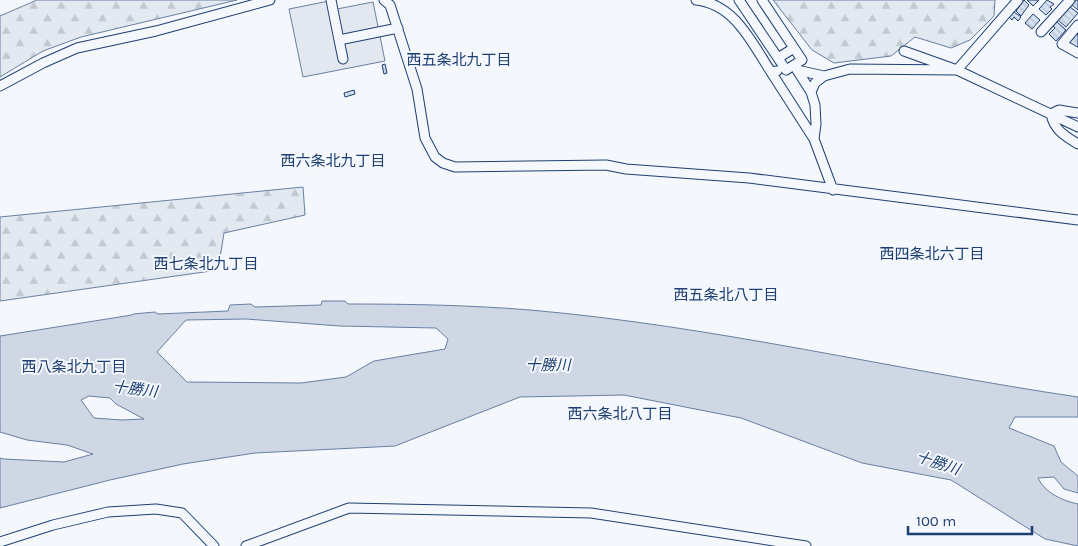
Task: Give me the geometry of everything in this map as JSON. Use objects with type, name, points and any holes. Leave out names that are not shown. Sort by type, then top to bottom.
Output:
[{"type":"street","points":[[0,86],[43,63],[77,48],[156,31],[270,0]]},
{"type":"street","points":[[331,0],[342,59]]},
{"type":"street","points":[[384,0],[390,5],[417,89],[425,138],[435,157],[443,163],[455,167],[606,165],[626,169],[748,178],[1078,220]]},
{"type":"street","points":[[696,0],[718,6],[736,20],[772,72],[814,139],[833,190]]},
{"type":"street","points":[[739,0],[786,70]]},
{"type":"street","points":[[762,0],[802,60],[786,70]]},
{"type":"street","points":[[811,92],[816,83],[824,76],[850,69],[957,70],[1018,0]]},
{"type":"street","points":[[1041,32],[1070,0]]},
{"type":"street","points":[[1078,25],[1062,44],[1078,54]]},
{"type":"street","points":[[339,40],[398,28]]},
{"type":"street","points":[[778,58],[794,48]]},
{"type":"street","points":[[904,51],[957,70],[1078,127]]},
{"type":"street","points":[[772,72],[797,70],[824,76]]},
{"type":"street","points":[[797,70],[811,92],[815,105],[816,124],[814,139]]},
{"type":"street","points":[[1051,114],[1059,110],[1078,113]]},
{"type":"street","points":[[1051,114],[1053,123],[1058,130],[1078,144]]},
{"type":"street","points":[[246,546],[348,508],[591,514],[806,546]]},
{"type":"street","points":[[0,542],[53,525],[108,512],[156,509],[182,513],[214,546]]},
{"type":"green space","points":[[37,0],[237,0],[81,37],[43,51],[0,77],[0,16]]},
{"type":"green space","points":[[773,0],[995,0],[994,16],[970,40],[951,48],[915,37],[891,56],[834,63],[812,50]]},
{"type":"green space","points":[[303,187],[305,215],[224,233],[218,270],[0,301],[0,217]]},
{"type":"shaded area","points":[[334,0],[337,9],[373,2],[385,61],[303,77],[289,9]]},
{"type":"water","name":"十勝川","points":[[322,301],[345,301],[348,304],[462,306],[599,317],[736,337],[1078,397],[1078,417],[1015,417],[1009,428],[1054,446],[1061,462],[1078,476],[1078,493],[1064,489],[1054,477],[1038,478],[1045,488],[1055,496],[1078,504],[1078,546],[1045,539],[951,480],[862,463],[741,418],[624,395],[520,397],[395,446],[255,453],[183,464],[110,480],[0,508],[0,458],[64,462],[93,454],[67,445],[27,440],[0,432],[0,336],[133,314],[228,311],[230,305],[251,304],[255,307],[321,305]],"holes":[[[246,319],[340,326],[436,328],[448,339],[445,349],[374,361],[346,377],[301,383],[187,382],[157,352],[186,320]],[[89,396],[110,398],[116,404],[144,419],[94,418],[81,400]]]},
{"type":"building","points":[[1024,0],[1029,5],[1021,16],[1016,11]]},
{"type":"building","points":[[1027,0],[1039,0],[1033,6]]},
{"type":"building","points":[[1047,0],[1054,4],[1046,15],[1039,9]]},
{"type":"building","points":[[1078,0],[1078,10],[1072,5]]},
{"type":"building","points":[[1070,7],[1078,13],[1066,27],[1058,20]]},
{"type":"building","points":[[1014,12],[1021,17],[1018,21],[1014,17],[1012,20],[1009,17]]},
{"type":"building","points":[[1033,14],[1040,20],[1032,29],[1025,23]]},
{"type":"building","points":[[1057,22],[1066,30],[1056,41],[1049,34],[1055,28],[1053,26]]},
{"type":"building","points":[[1078,35],[1078,50],[1068,44]]},
{"type":"building","points":[[385,64],[387,73],[384,74],[382,65]]},
{"type":"building","points":[[354,90],[355,94],[345,97],[344,93]]},
{"type":"district","name":"西五条北九丁目","points":[[459,60]]},
{"type":"district","name":"西六条北九丁目","points":[[333,161]]},
{"type":"district","name":"西四条北六丁目","points":[[932,254]]},
{"type":"district","name":"西七条北九丁目","points":[[206,264]]},
{"type":"district","name":"西五条北八丁目","points":[[726,295]]},
{"type":"district","name":"西八条北九丁目","points":[[74,367]]},
{"type":"district","name":"西六条北八丁目","points":[[620,414]]}]
